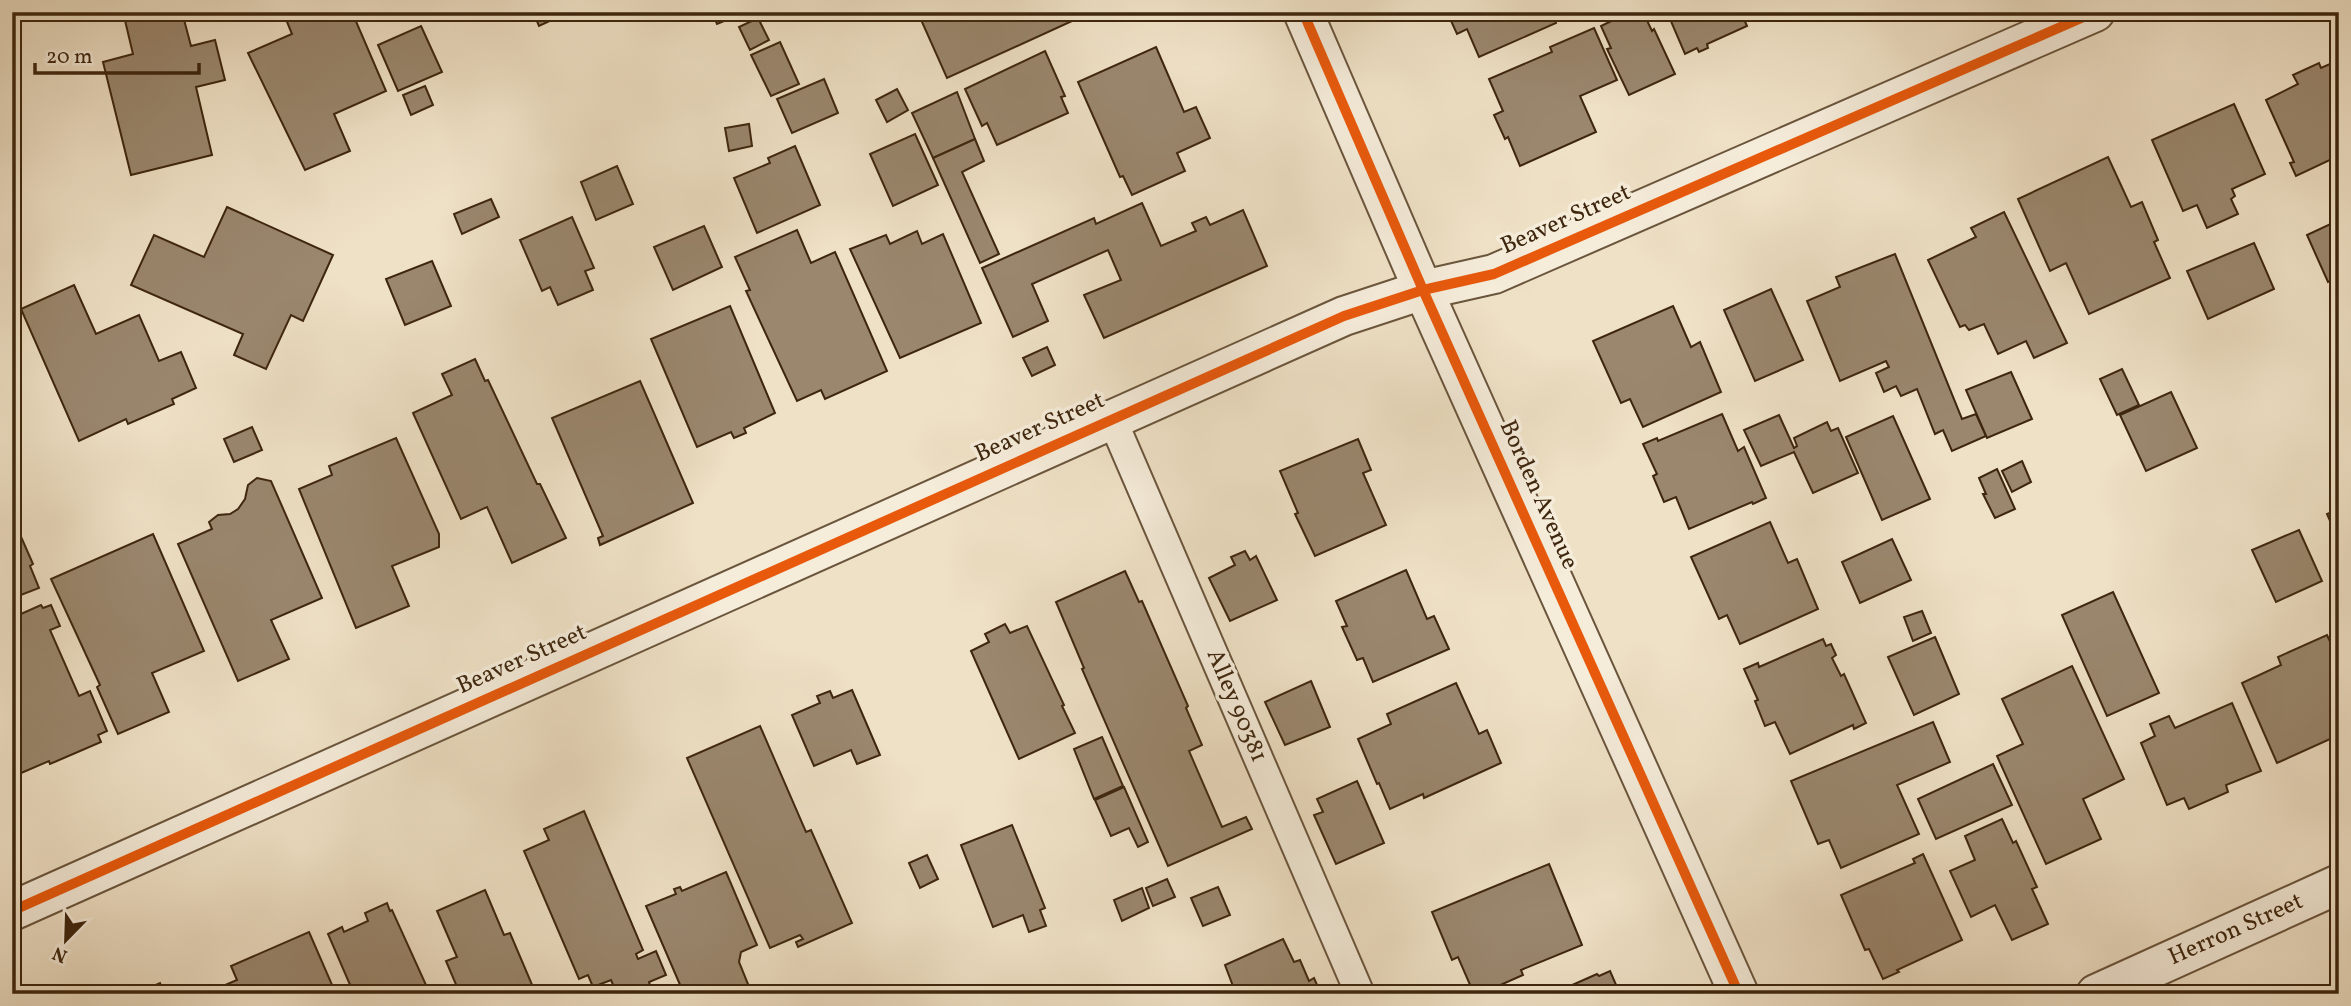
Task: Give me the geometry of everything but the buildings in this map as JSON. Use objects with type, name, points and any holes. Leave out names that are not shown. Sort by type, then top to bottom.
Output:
[{"type":"street","name":"Borden Avenue","points":[[1303,12],[1423,290],[1739,994]]},
{"type":"street","name":"Beaver Street","points":[[12,911],[1344,316],[1423,290],[1494,274],[2095,12]]},
{"type":"street","name":"Herron Street","points":[[2096,994],[2339,884]]},
{"type":"lane","name":"Alley 90381","points":[[1112,419],[1360,994]]},
{"type":"cycle path","points":[[1303,12],[1423,290],[1739,994]]},
{"type":"cycle path","points":[[12,911],[1344,316],[1423,290],[1494,274],[2095,12]]}]
